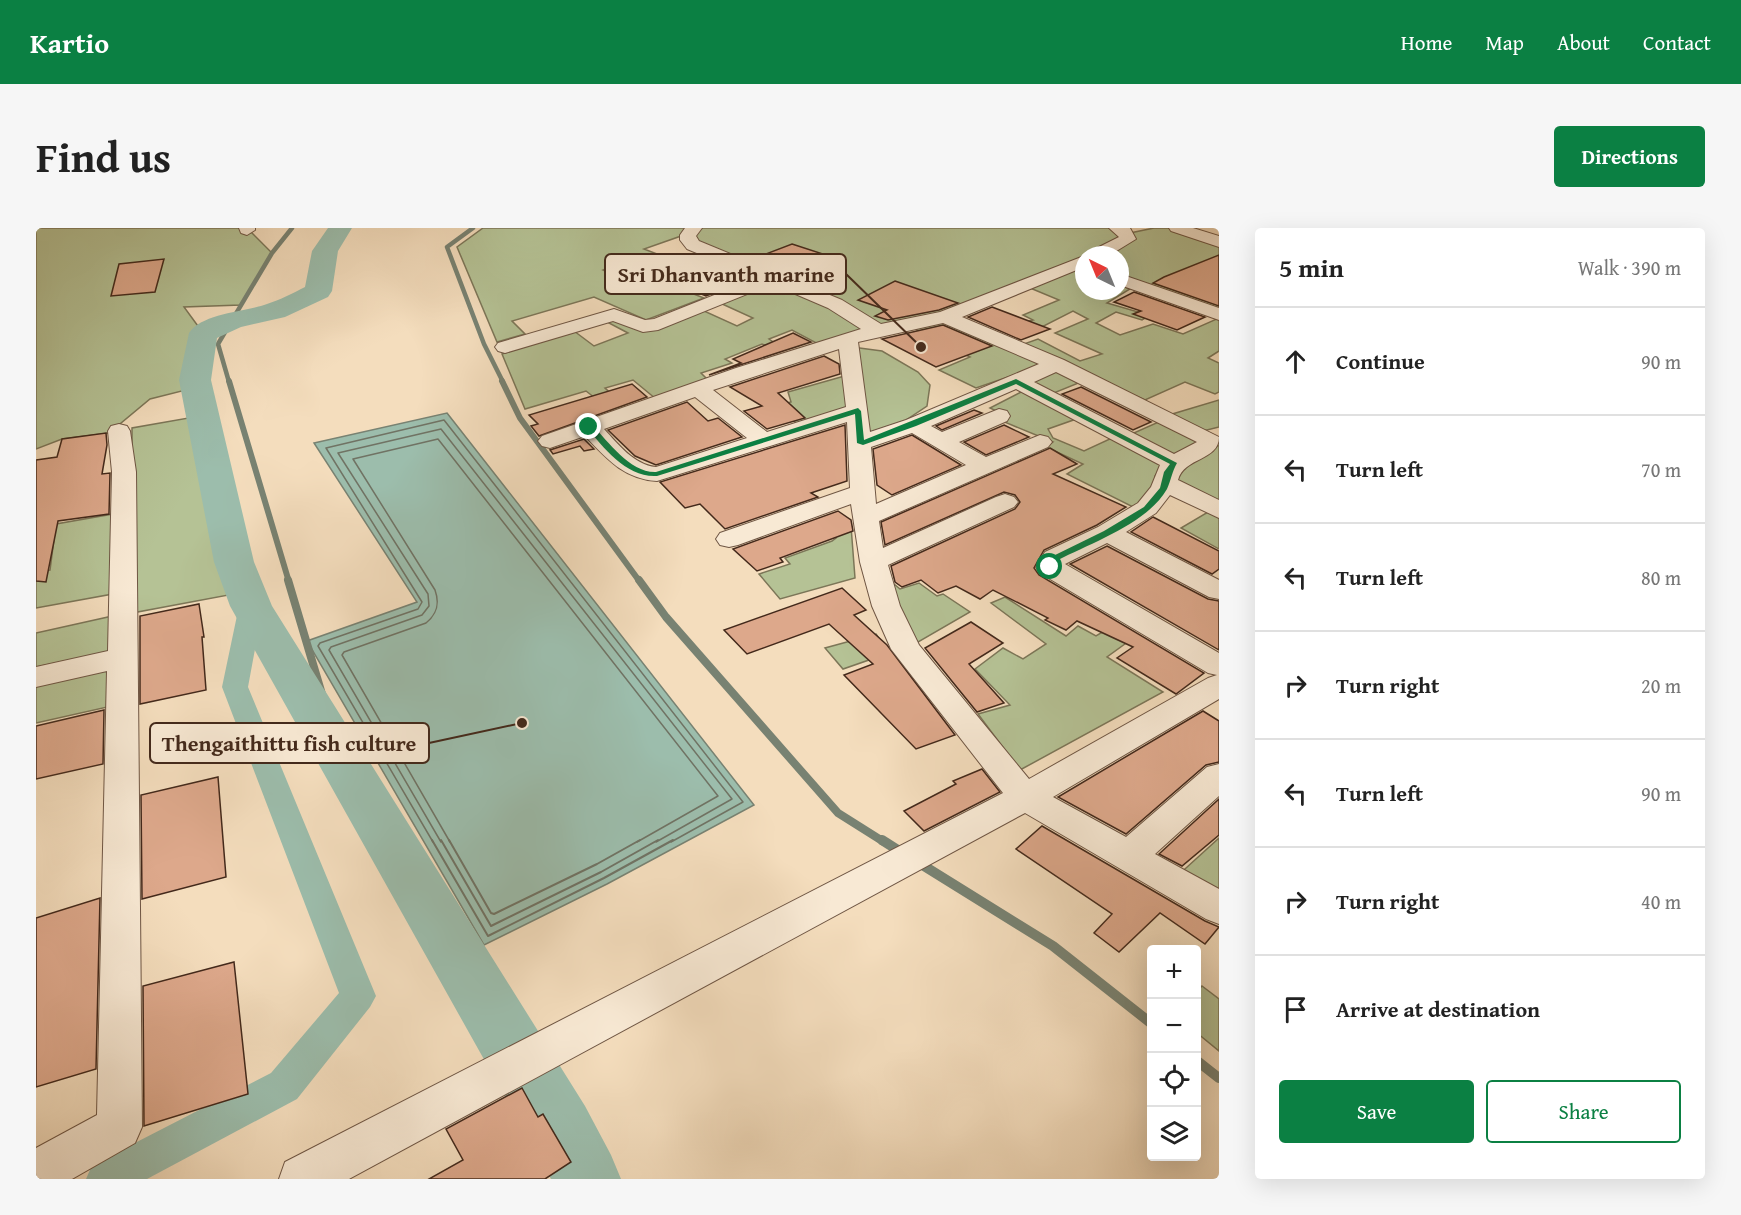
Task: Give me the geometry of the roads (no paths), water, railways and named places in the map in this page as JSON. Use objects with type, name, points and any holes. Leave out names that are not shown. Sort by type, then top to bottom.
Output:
[{"type":"street","points":[[694,228],[688,236],[688,240],[693,245],[835,304],[878,331]]},
{"type":"street","points":[[1121,230],[1146,228]]},
{"type":"street","points":[[1177,228],[1219,242]]},
{"type":"street","points":[[1115,246],[1128,239],[1121,230]]},
{"type":"street","points":[[550,441],[743,372],[757,379],[768,380],[849,347],[878,331],[945,317],[1075,265]]},
{"type":"street","points":[[505,347],[606,316],[620,316],[643,326],[658,324],[772,278]]},
{"type":"street","points":[[1129,282],[1219,314]]},
{"type":"street","points":[[945,317],[1057,364],[1212,434],[1207,446],[1169,473],[1160,494],[1147,508],[1107,533],[1054,558],[1050,567],[1219,666]]},
{"type":"street","points":[[849,347],[858,411],[864,504],[873,562],[886,606],[906,649],[1025,797],[1219,908]]},
{"type":"street","points":[[861,443],[914,424],[1057,364]]},
{"type":"street","points":[[1016,381],[1169,473],[1219,510]]},
{"type":"street","points":[[697,388],[763,440]]},
{"type":"street","points":[[589,427],[633,470],[646,475],[657,474],[858,411]]},
{"type":"street","points":[[941,441],[999,416]]},
{"type":"street","points":[[914,424],[984,466]]},
{"type":"street","points":[[36,1174],[119,1127],[124,472],[119,431]]},
{"type":"street","points":[[729,539],[864,504],[984,466],[1040,442]]},
{"type":"street","points":[[873,562],[1005,502]]},
{"type":"street","points":[[1107,533],[1219,591]]},
{"type":"street","points":[[36,677],[122,658]]},
{"type":"street","points":[[302,1179],[915,853],[1025,797],[1219,685]]},
{"type":"street","points":[[1129,856],[1216,784]]},
{"type":"water","points":[[447,413],[754,805],[607,884],[484,945],[307,641],[417,602],[314,443]]},
{"type":"waterway","points":[[229,382],[218,344],[272,253],[292,228]]},
{"type":"waterway","points":[[340,228],[325,251],[318,291],[275,311],[232,321],[203,333],[195,380],[234,562],[251,606],[561,1129],[587,1179]]},
{"type":"waterway","points":[[473,228],[447,247],[484,344],[503,382]]},
{"type":"waterway","points":[[229,381],[289,582]]},
{"type":"waterway","points":[[502,381],[520,418],[640,582]]},
{"type":"waterway","points":[[288,580],[324,701],[412,842]]},
{"type":"waterway","points":[[639,580],[666,617],[838,813],[884,842]]},
{"type":"waterway","points":[[106,1179],[284,1086],[358,996],[235,687],[251,606]]},
{"type":"waterway","points":[[411,840],[535,1045]]},
{"type":"waterway","points":[[882,840],[904,854]]},
{"type":"waterway","points":[[916,861],[1053,946],[1147,1020]]},
{"type":"waterway","points":[[545,1063],[573,1110],[585,1179]]},
{"type":"waterway","points":[[1201,1064],[1219,1078]]},
{"type":"place","name":"Sri Dhanvanth marine","points":[[921,347]]},
{"type":"place","name":"Thengaithittu fish culture","points":[[522,723]]}]
